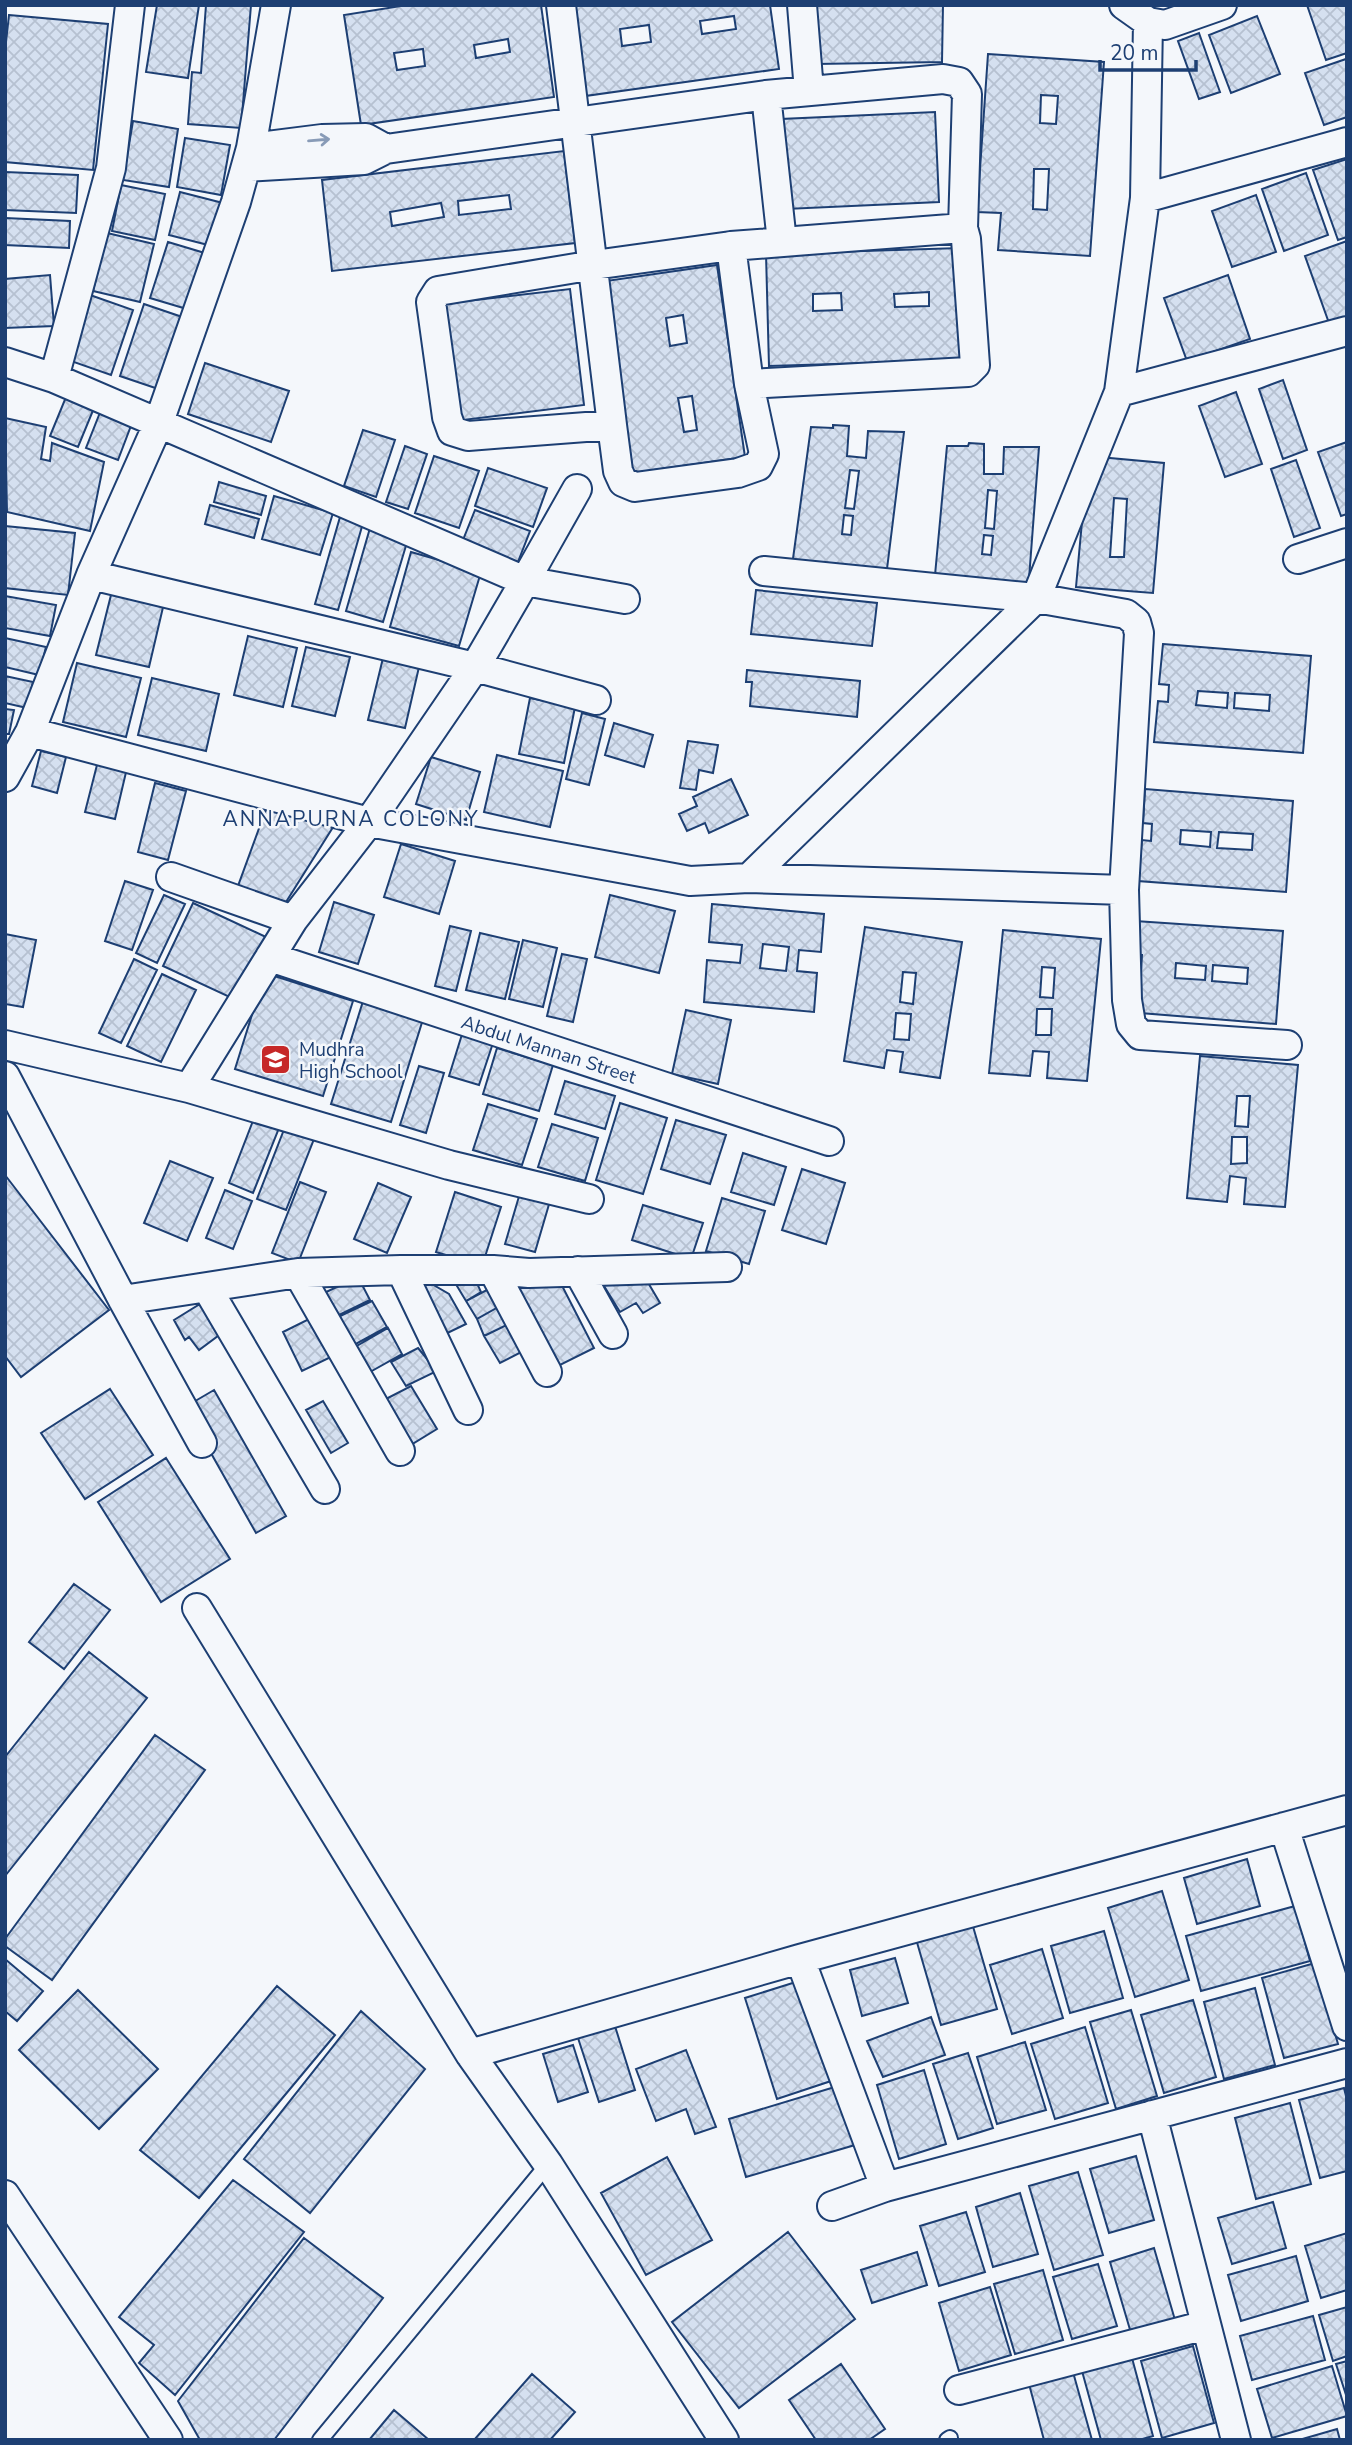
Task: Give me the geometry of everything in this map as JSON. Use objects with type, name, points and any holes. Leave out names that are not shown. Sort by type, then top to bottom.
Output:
[{"type":"street","points":[[54,377],[111,168],[130,5]]},
{"type":"street","points":[[5,778],[30,732],[91,575],[159,422],[249,158],[276,5]]},
{"type":"street","points":[[561,5],[612,425],[618,471],[623,482],[635,487],[738,473],[758,466],[764,454],[750,384],[731,246]]},
{"type":"street","points":[[802,5],[809,91]]},
{"type":"street","points":[[1124,5],[1147,22],[1165,25],[1222,5]]},
{"type":"street","points":[[749,878],[1036,598],[1119,392],[1145,198],[1147,22]]},
{"type":"street","points":[[249,158],[323,139],[366,138],[386,149],[766,95],[943,79],[959,82],[967,94],[963,228],[975,365],[968,372],[750,384]]},
{"type":"street","points":[[766,95],[782,242]]},
{"type":"street","points":[[1145,198],[1347,142]]},
{"type":"street","points":[[612,425],[468,436],[452,431],[447,417],[431,302],[438,291],[731,246],[963,228]]},
{"type":"street","points":[[1119,392],[1347,331]]},
{"type":"street","points":[[5,362],[54,377],[525,580],[625,599]]},
{"type":"street","points":[[189,1088],[293,920],[369,822],[475,667],[577,489]]},
{"type":"street","points":[[1298,559],[1347,543]]},
{"type":"street","points":[[764,571],[1036,598],[1126,614],[1136,622],[1139,633],[1125,890],[1127,1000],[1131,1024],[1140,1035],[1287,1045]]},
{"type":"street","points":[[91,575],[475,667],[596,701]]},
{"type":"street","points":[[30,732],[369,822],[690,880],[749,878],[1125,890]]},
{"type":"street","points":[[172,877],[293,920]]},
{"type":"street","name":"Abdul Mannan Street","points":[[270,957],[829,1141]]},
{"type":"street","points":[[5,1045],[189,1088],[450,1165],[589,1199]]},
{"type":"street","points":[[5,1076],[202,1443]]},
{"type":"street","points":[[123,1300],[298,1273],[401,1270],[493,1270],[530,1273],[727,1267]]},
{"type":"street","points":[[401,1270],[468,1410]]},
{"type":"street","points":[[493,1270],[547,1371]]},
{"type":"street","points":[[578,1271],[613,1334]]},
{"type":"street","points":[[298,1273],[400,1451]]},
{"type":"street","points":[[207,1288],[325,1489]]},
{"type":"street","points":[[197,1608],[470,2054],[548,2164],[724,2440]]},
{"type":"street","points":[[470,2054],[800,1959],[1347,1810]]},
{"type":"street","points":[[1284,1827],[1347,2026]]},
{"type":"street","points":[[800,1959],[885,2187]]},
{"type":"street","points":[[832,2206],[885,2187],[1347,2063]]},
{"type":"street","points":[[1152,2115],[1236,2440]]},
{"type":"street","points":[[5,2195],[167,2440]]},
{"type":"street","points":[[959,2390],[1206,2325]]},
{"type":"lane","points":[[320,2440],[548,2164]]},
{"type":"building","points":[[157,5],[199,5],[188,78],[146,72]]},
{"type":"building","points":[[206,5],[251,5],[241,128],[188,124],[192,72],[201,73]]},
{"type":"building","points":[[407,5],[541,5],[554,97],[361,125],[344,15]],"holes":[[[508,39],[510,52],[476,58],[474,45]],[[423,49],[425,66],[397,70],[394,53]]]},
{"type":"building","points":[[573,5],[770,5],[779,69],[585,96]],"holes":[[[734,16],[736,29],[702,34],[700,21]],[[649,25],[651,42],[622,46],[620,29]]]},
{"type":"building","points":[[814,5],[943,5],[942,62],[816,64]]},
{"type":"building","points":[[1307,5],[1347,5],[1347,53],[1326,60]]},
{"type":"building","points":[[9,15],[108,24],[93,170],[5,162],[5,51]]},
{"type":"building","points":[[1257,16],[1280,74],[1231,93],[1209,35]]},
{"type":"building","points":[[1199,33],[1220,92],[1199,99],[1178,41]]},
{"type":"building","points":[[988,54],[1104,62],[1090,256],[998,250],[1001,213],[977,212]],"holes":[[[1041,95],[1058,96],[1056,124],[1040,123]],[[1034,169],[1049,169],[1047,210],[1033,209]]]},
{"type":"building","points":[[1346,59],[1347,117],[1324,125],[1305,73]]},
{"type":"building","points":[[935,112],[939,202],[786,209],[781,119]]},
{"type":"building","points":[[133,121],[178,129],[169,187],[123,180]]},
{"type":"building","points":[[185,138],[230,145],[221,195],[177,187]]},
{"type":"building","points":[[564,151],[575,243],[332,271],[322,180]],"holes":[[[509,195],[511,209],[459,215],[458,201]],[[441,203],[444,217],[392,226],[390,212]]]},
{"type":"building","points":[[1347,159],[1347,237],[1338,240],[1313,170]]},
{"type":"building","points":[[5,172],[78,175],[76,213],[5,210]]},
{"type":"building","points":[[1306,173],[1328,235],[1284,251],[1262,189]]},
{"type":"building","points":[[121,185],[165,194],[155,240],[112,231]]},
{"type":"building","points":[[180,192],[223,203],[212,246],[169,235]]},
{"type":"building","points":[[1256,195],[1276,252],[1232,267],[1212,211]]},
{"type":"building","points":[[5,218],[70,221],[69,248],[5,245]]},
{"type":"building","points":[[107,233],[154,244],[140,302],[93,291]]},
{"type":"building","points":[[1347,241],[1347,317],[1329,323],[1305,256]]},
{"type":"building","points":[[168,242],[208,254],[190,310],[150,298]]},
{"type":"building","points":[[961,248],[965,360],[769,366],[766,254]],"holes":[[[929,292],[929,306],[895,307],[894,294]],[[841,293],[842,310],[813,311],[813,294]]]},
{"type":"building","points":[[717,265],[745,457],[633,473],[606,281]],"holes":[[[683,315],[687,343],[670,346],[666,318]],[[692,396],[697,430],[684,432],[678,398]]]},
{"type":"building","points":[[50,275],[54,326],[5,328],[5,279]]},
{"type":"building","points":[[1228,275],[1250,339],[1187,361],[1164,298]]},
{"type":"building","points":[[570,289],[584,405],[455,421],[441,304]]},
{"type":"building","points":[[90,295],[133,310],[111,375],[68,360]]},
{"type":"building","points":[[144,304],[191,320],[167,392],[120,376]]},
{"type":"building","points":[[205,363],[289,391],[271,442],[188,414]]},
{"type":"building","points":[[1283,380],[1307,450],[1283,459],[1259,389]]},
{"type":"building","points":[[1236,392],[1262,464],[1225,477],[1199,406]]},
{"type":"building","points":[[66,397],[94,408],[78,447],[50,436]]},
{"type":"building","points":[[101,410],[132,423],[118,460],[86,448]]},
{"type":"building","points":[[5,418],[46,427],[41,459],[50,461],[52,443],[104,462],[90,531],[7,512]]},
{"type":"building","points":[[833,425],[849,426],[847,456],[866,458],[868,431],[904,432],[886,577],[792,566],[811,427],[833,428]],"holes":[[[850,470],[859,471],[854,509],[845,508]],[[844,515],[853,516],[851,535],[842,534]]]},
{"type":"building","points":[[363,430],[395,440],[376,497],[344,486]]},
{"type":"building","points":[[1347,442],[1347,514],[1341,516],[1318,452]]},
{"type":"building","points":[[969,443],[984,444],[984,474],[1003,474],[1004,447],[1039,447],[1028,592],[934,586],[947,446],[968,446]],"holes":[[[988,490],[997,491],[994,529],[985,528]],[[984,535],[993,536],[991,555],[982,554]]]},
{"type":"building","points":[[405,446],[427,454],[408,509],[386,502]]},
{"type":"building","points":[[434,456],[479,471],[459,528],[415,513]]},
{"type":"building","points":[[1088,456],[1164,463],[1153,593],[1076,587]],"holes":[[[1114,498],[1127,499],[1124,557],[1110,557]]]},
{"type":"building","points":[[1296,460],[1320,528],[1294,537],[1271,469]]},
{"type":"building","points":[[488,468],[547,488],[533,527],[475,506]]},
{"type":"building","points":[[219,482],[266,496],[261,515],[214,502]]},
{"type":"building","points":[[274,496],[333,513],[320,555],[262,539]]},
{"type":"building","points":[[210,505],[259,519],[254,538],[205,524]]},
{"type":"building","points":[[475,510],[530,531],[516,567],[461,545]]},
{"type":"building","points":[[340,517],[363,523],[338,610],[315,604]]},
{"type":"building","points":[[5,526],[75,533],[68,595],[5,588]]},
{"type":"building","points":[[370,528],[408,539],[383,622],[346,611]]},
{"type":"building","points":[[411,552],[481,572],[459,646],[390,627]]},
{"type":"building","points":[[756,590],[877,603],[872,646],[751,634]]},
{"type":"building","points":[[112,591],[164,603],[149,667],[96,655]]},
{"type":"building","points":[[5,596],[56,605],[50,636],[5,628]]},
{"type":"building","points":[[248,636],[297,648],[283,707],[234,695]]},
{"type":"building","points":[[5,638],[46,647],[39,675],[5,667]]},
{"type":"building","points":[[1163,644],[1311,656],[1303,753],[1154,742],[1158,701],[1168,702],[1169,685],[1159,684]],"holes":[[[1198,691],[1228,693],[1227,708],[1196,705]],[[1235,693],[1270,695],[1269,711],[1234,708]]]},
{"type":"building","points":[[306,647],[350,657],[335,716],[292,706]]},
{"type":"building","points":[[383,658],[419,667],[405,728],[368,720]]},
{"type":"building","points":[[77,663],[141,678],[126,737],[63,722]]},
{"type":"building","points":[[747,670],[860,681],[857,717],[750,706],[752,682],[746,682]]},
{"type":"building","points":[[5,676],[33,682],[27,708],[5,703]]},
{"type":"building","points":[[152,678],[219,694],[206,751],[138,735]]},
{"type":"building","points":[[530,698],[575,707],[564,763],[519,754]]},
{"type":"building","points":[[5,709],[14,710],[9,734],[5,734]]},
{"type":"building","points":[[582,713],[605,719],[589,785],[566,779]]},
{"type":"building","points":[[614,723],[653,735],[644,767],[605,755]]},
{"type":"building","points":[[688,741],[718,745],[713,773],[699,770],[696,790],[680,788]]},
{"type":"building","points":[[41,751],[66,757],[57,793],[32,786]]},
{"type":"building","points":[[497,755],[563,771],[550,827],[484,812]]},
{"type":"building","points":[[431,757],[480,772],[466,820],[416,804]]},
{"type":"building","points":[[98,761],[127,768],[115,819],[85,812]]},
{"type":"building","points":[[731,779],[748,815],[709,833],[705,823],[687,831],[679,814],[697,806],[693,797]]},
{"type":"building","points":[[155,783],[186,791],[168,860],[138,852]]},
{"type":"building","points":[[1145,789],[1293,801],[1286,892],[1138,881],[1142,840],[1151,841],[1152,824],[1143,823]],"holes":[[[1181,830],[1211,832],[1210,847],[1180,844]],[[1219,832],[1253,834],[1252,850],[1217,848]]]},
{"type":"building","points":[[269,801],[335,824],[286,902],[238,886]]},
{"type":"building","points":[[401,844],[455,861],[439,914],[384,897]]},
{"type":"building","points":[[125,881],[153,890],[132,950],[105,941]]},
{"type":"building","points":[[164,895],[185,904],[157,963],[136,953]]},
{"type":"building","points":[[610,895],[675,911],[659,973],[595,957]]},
{"type":"building","points":[[334,902],[374,915],[358,964],[319,952]]},
{"type":"building","points":[[193,903],[266,937],[236,1000],[163,966]]},
{"type":"building","points":[[712,904],[824,914],[821,952],[799,950],[797,971],[817,973],[814,1012],[704,1002],[707,960],[740,963],[742,945],[709,942]],"holes":[[[763,944],[789,947],[786,971],[760,968]]]},
{"type":"building","points":[[1135,921],[1283,931],[1276,1024],[1128,1012],[1131,971],[1141,972],[1142,955],[1133,955]],"holes":[[[1176,963],[1206,966],[1205,980],[1175,978]],[[1213,965],[1248,968],[1247,984],[1212,981]]]},
{"type":"building","points":[[450,926],[471,931],[456,991],[435,986]]},
{"type":"building","points":[[865,927],[962,942],[940,1078],[900,1072],[903,1052],[887,1050],[884,1068],[844,1061]],"holes":[[[903,972],[916,973],[913,1004],[900,1002]],[[896,1013],[911,1014],[909,1040],[894,1039]]]},
{"type":"building","points":[[1003,930],[1101,939],[1087,1081],[1047,1078],[1049,1052],[1033,1051],[1030,1076],[989,1073]],"holes":[[[1042,967],[1055,968],[1053,998],[1040,997]],[[1037,1009],[1052,1009],[1051,1035],[1036,1035]]]},
{"type":"building","points":[[480,933],[519,942],[505,999],[466,990]]},
{"type":"building","points":[[5,934],[36,940],[23,1007],[5,1004]]},
{"type":"building","points":[[523,940],[557,948],[543,1007],[509,999]]},
{"type":"building","points":[[562,954],[587,959],[573,1022],[547,1016]]},
{"type":"building","points":[[134,959],[157,970],[121,1043],[99,1033]]},
{"type":"building","points":[[265,973],[353,1001],[323,1096],[235,1069]]},
{"type":"building","points":[[162,974],[196,990],[161,1062],[127,1046]]},
{"type":"building","points":[[364,998],[424,1016],[391,1122],[331,1104]]},
{"type":"building","points":[[686,1010],[731,1020],[718,1084],[672,1074]]},
{"type":"building","points":[[464,1028],[495,1037],[479,1085],[449,1076]]},
{"type":"building","points":[[497,1048],[553,1065],[539,1111],[483,1094]]},
{"type":"building","points":[[1200,1056],[1298,1065],[1285,1207],[1244,1204],[1246,1178],[1230,1176],[1227,1202],[1187,1198]],"holes":[[[1237,1096],[1250,1096],[1248,1127],[1235,1126]],[[1232,1137],[1247,1137],[1247,1163],[1231,1164]]]},
{"type":"building","points":[[419,1066],[444,1073],[426,1133],[400,1125]]},
{"type":"building","points":[[565,1081],[615,1096],[605,1129],[555,1114]]},
{"type":"building","points":[[620,1103],[667,1118],[643,1194],[596,1180]]},
{"type":"building","points":[[488,1104],[537,1119],[522,1165],[473,1150]]},
{"type":"building","points":[[256,1113],[281,1123],[253,1193],[229,1183]]},
{"type":"building","points":[[676,1120],[726,1135],[710,1184],[661,1169]]},
{"type":"building","points":[[552,1124],[598,1138],[585,1181],[538,1167]]},
{"type":"building","points":[[285,1127],[314,1139],[286,1210],[257,1199]]},
{"type":"building","points":[[743,1153],[786,1167],[774,1205],[731,1192]]},
{"type":"building","points":[[170,1161],[213,1178],[187,1241],[144,1223]]},
{"type":"building","points":[[802,1169],[845,1183],[826,1244],[782,1230]]},
{"type":"building","points":[[5,1175],[109,1310],[21,1377],[5,1356]]},
{"type":"building","points":[[300,1182],[326,1192],[298,1263],[272,1253]]},
{"type":"building","points":[[378,1183],[411,1197],[387,1253],[354,1239]]},
{"type":"building","points":[[225,1190],[252,1201],[233,1249],[206,1238]]},
{"type":"building","points":[[455,1192],[501,1207],[482,1266],[436,1252]]},
{"type":"building","points":[[520,1193],[550,1201],[535,1252],[505,1244]]},
{"type":"building","points":[[722,1198],[765,1211],[749,1264],[706,1251]]},
{"type":"building","points":[[643,1205],[703,1223],[691,1259],[632,1240]]},
{"type":"building","points":[[640,1269],[660,1303],[643,1313],[636,1303],[620,1312],[604,1286]]},
{"type":"building","points":[[471,1270],[481,1292],[466,1301],[454,1281]]},
{"type":"building","points":[[556,1274],[594,1348],[558,1366],[514,1280]]},
{"type":"building","points":[[418,1276],[449,1294],[466,1324],[437,1338]]},
{"type":"building","points":[[358,1277],[370,1300],[337,1316],[324,1293]]},
{"type":"building","points":[[500,1283],[509,1301],[477,1319],[466,1301]]},
{"type":"building","points":[[372,1301],[387,1327],[354,1345],[338,1317]]},
{"type":"building","points":[[509,1301],[519,1319],[484,1336],[477,1319]]},
{"type":"building","points":[[200,1304],[230,1327],[199,1350],[189,1337],[185,1340],[174,1320]]},
{"type":"building","points":[[315,1316],[335,1355],[302,1371],[283,1332]]},
{"type":"building","points":[[519,1319],[533,1346],[500,1363],[484,1336]]},
{"type":"building","points":[[388,1328],[402,1354],[370,1372],[355,1347]]},
{"type":"building","points":[[418,1348],[437,1371],[406,1386],[391,1362]]},
{"type":"building","points":[[411,1386],[437,1429],[409,1446],[382,1401]]},
{"type":"building","points":[[110,1389],[153,1455],[85,1499],[41,1433]]},
{"type":"building","points":[[214,1390],[286,1516],[256,1533],[185,1407]]},
{"type":"building","points":[[323,1401],[348,1443],[331,1453],[306,1410]]},
{"type":"building","points":[[166,1458],[230,1559],[161,1602],[98,1502]]},
{"type":"building","points":[[74,1584],[110,1610],[64,1669],[29,1642]]},
{"type":"building","points":[[89,1652],[147,1698],[5,1876],[5,1757]]},
{"type":"building","points":[[155,1735],[205,1770],[52,1980],[5,1946],[5,1939]]},
{"type":"building","points":[[1247,1859],[1260,1906],[1197,1924],[1184,1878]]},
{"type":"building","points":[[1162,1891],[1189,1980],[1135,1997],[1108,1908]]},
{"type":"building","points":[[1295,1906],[1310,1961],[1201,1991],[1186,1936]]},
{"type":"building","points":[[972,1923],[997,2009],[941,2025],[916,1939]]},
{"type":"building","points":[[1104,1931],[1123,1998],[1070,2013],[1051,1946]]},
{"type":"building","points":[[1042,1949],[1063,2018],[1012,2034],[990,1965]]},
{"type":"building","points":[[895,1958],[908,2003],[862,2016],[850,1970]]},
{"type":"building","points":[[5,1959],[43,1991],[17,2021],[5,2011]]},
{"type":"building","points":[[1315,1963],[1338,2044],[1284,2058],[1262,1978]]},
{"type":"building","points":[[799,1981],[831,2081],[777,2099],[745,1998]]},
{"type":"building","points":[[277,1986],[335,2035],[199,2198],[140,2150]]},
{"type":"building","points":[[1255,1988],[1275,2065],[1224,2079],[1204,2002]]},
{"type":"building","points":[[78,1990],[158,2069],[99,2129],[19,2050]]},
{"type":"building","points":[[1193,2000],[1216,2077],[1164,2093],[1141,2015]]},
{"type":"building","points":[[1131,2010],[1157,2096],[1116,2109],[1090,2022]]},
{"type":"building","points":[[361,2011],[425,2069],[310,2213],[244,2159]]},
{"type":"building","points":[[931,2017],[945,2055],[883,2077],[867,2041]]},
{"type":"building","points":[[614,2023],[635,2090],[599,2102],[577,2035]]},
{"type":"building","points":[[1085,2027],[1108,2103],[1055,2119],[1031,2044]]},
{"type":"building","points":[[1025,2042],[1046,2110],[997,2124],[977,2057]]},
{"type":"building","points":[[573,2045],[588,2092],[558,2102],[543,2054]]},
{"type":"building","points":[[686,2050],[716,2127],[695,2134],[686,2109],[656,2121],[636,2069]]},
{"type":"building","points":[[968,2053],[993,2128],[958,2139],[933,2064]]},
{"type":"building","points":[[924,2070],[946,2144],[899,2159],[877,2085]]},
{"type":"building","points":[[838,2086],[855,2145],[746,2177],[729,2119]]},
{"type":"building","points":[[1344,2088],[1347,2100],[1347,2171],[1320,2178],[1299,2100]]},
{"type":"building","points":[[1290,2103],[1311,2184],[1256,2199],[1235,2118]]},
{"type":"building","points":[[1136,2156],[1154,2220],[1109,2233],[1090,2169]]},
{"type":"building","points":[[667,2157],[712,2240],[646,2275],[601,2193]]},
{"type":"building","points":[[1078,2172],[1103,2255],[1054,2270],[1029,2186]]},
{"type":"building","points":[[233,2180],[304,2232],[175,2395],[139,2363],[154,2345],[119,2317]]},
{"type":"building","points":[[1020,2193],[1038,2254],[993,2267],[976,2207]]},
{"type":"building","points":[[1273,2202],[1286,2248],[1232,2264],[1218,2218]]},
{"type":"building","points":[[966,2212],[985,2272],[939,2286],[920,2226]]},
{"type":"building","points":[[788,2232],[855,2319],[739,2408],[672,2322]]},
{"type":"building","points":[[1347,2233],[1347,2290],[1321,2298],[1305,2246]]},
{"type":"building","points":[[304,2238],[383,2298],[274,2440],[200,2440],[178,2401]]},
{"type":"building","points":[[1154,2248],[1175,2320],[1131,2333],[1110,2262]]},
{"type":"building","points":[[917,2252],[927,2285],[872,2303],[861,2270]]},
{"type":"building","points":[[1296,2256],[1308,2301],[1241,2321],[1228,2275]]},
{"type":"building","points":[[1098,2264],[1117,2326],[1072,2339],[1053,2277]]},
{"type":"building","points":[[1043,2270],[1063,2340],[1015,2354],[994,2284]]},
{"type":"building","points":[[990,2287],[1011,2355],[959,2371],[939,2303]]},
{"type":"building","points":[[1347,2307],[1347,2356],[1333,2361],[1319,2315]]},
{"type":"building","points":[[1313,2316],[1325,2360],[1252,2380],[1240,2336]]},
{"type":"building","points":[[1193,2346],[1214,2423],[1162,2438],[1141,2361]]},
{"type":"building","points":[[1132,2358],[1153,2436],[1139,2440],[1101,2440],[1082,2371]]},
{"type":"building","points":[[1347,2361],[1347,2398],[1336,2364]]},
{"type":"building","points":[[841,2364],[885,2429],[869,2440],[816,2440],[789,2400]]},
{"type":"building","points":[[1332,2366],[1347,2416],[1272,2438],[1257,2389]]},
{"type":"building","points":[[1073,2372],[1092,2440],[1044,2440],[1029,2384]]},
{"type":"building","points":[[532,2374],[575,2412],[550,2440],[474,2440]]},
{"type":"building","points":[[394,2410],[429,2440],[369,2440]]},
{"type":"building","points":[[1337,2429],[1340,2440],[1299,2440]]},
{"type":"place","name":"Mudhra High School","points":[[276,1060]]},
{"type":"district","name":"ANNAPURNA COLONY","points":[[351,819]]}]
